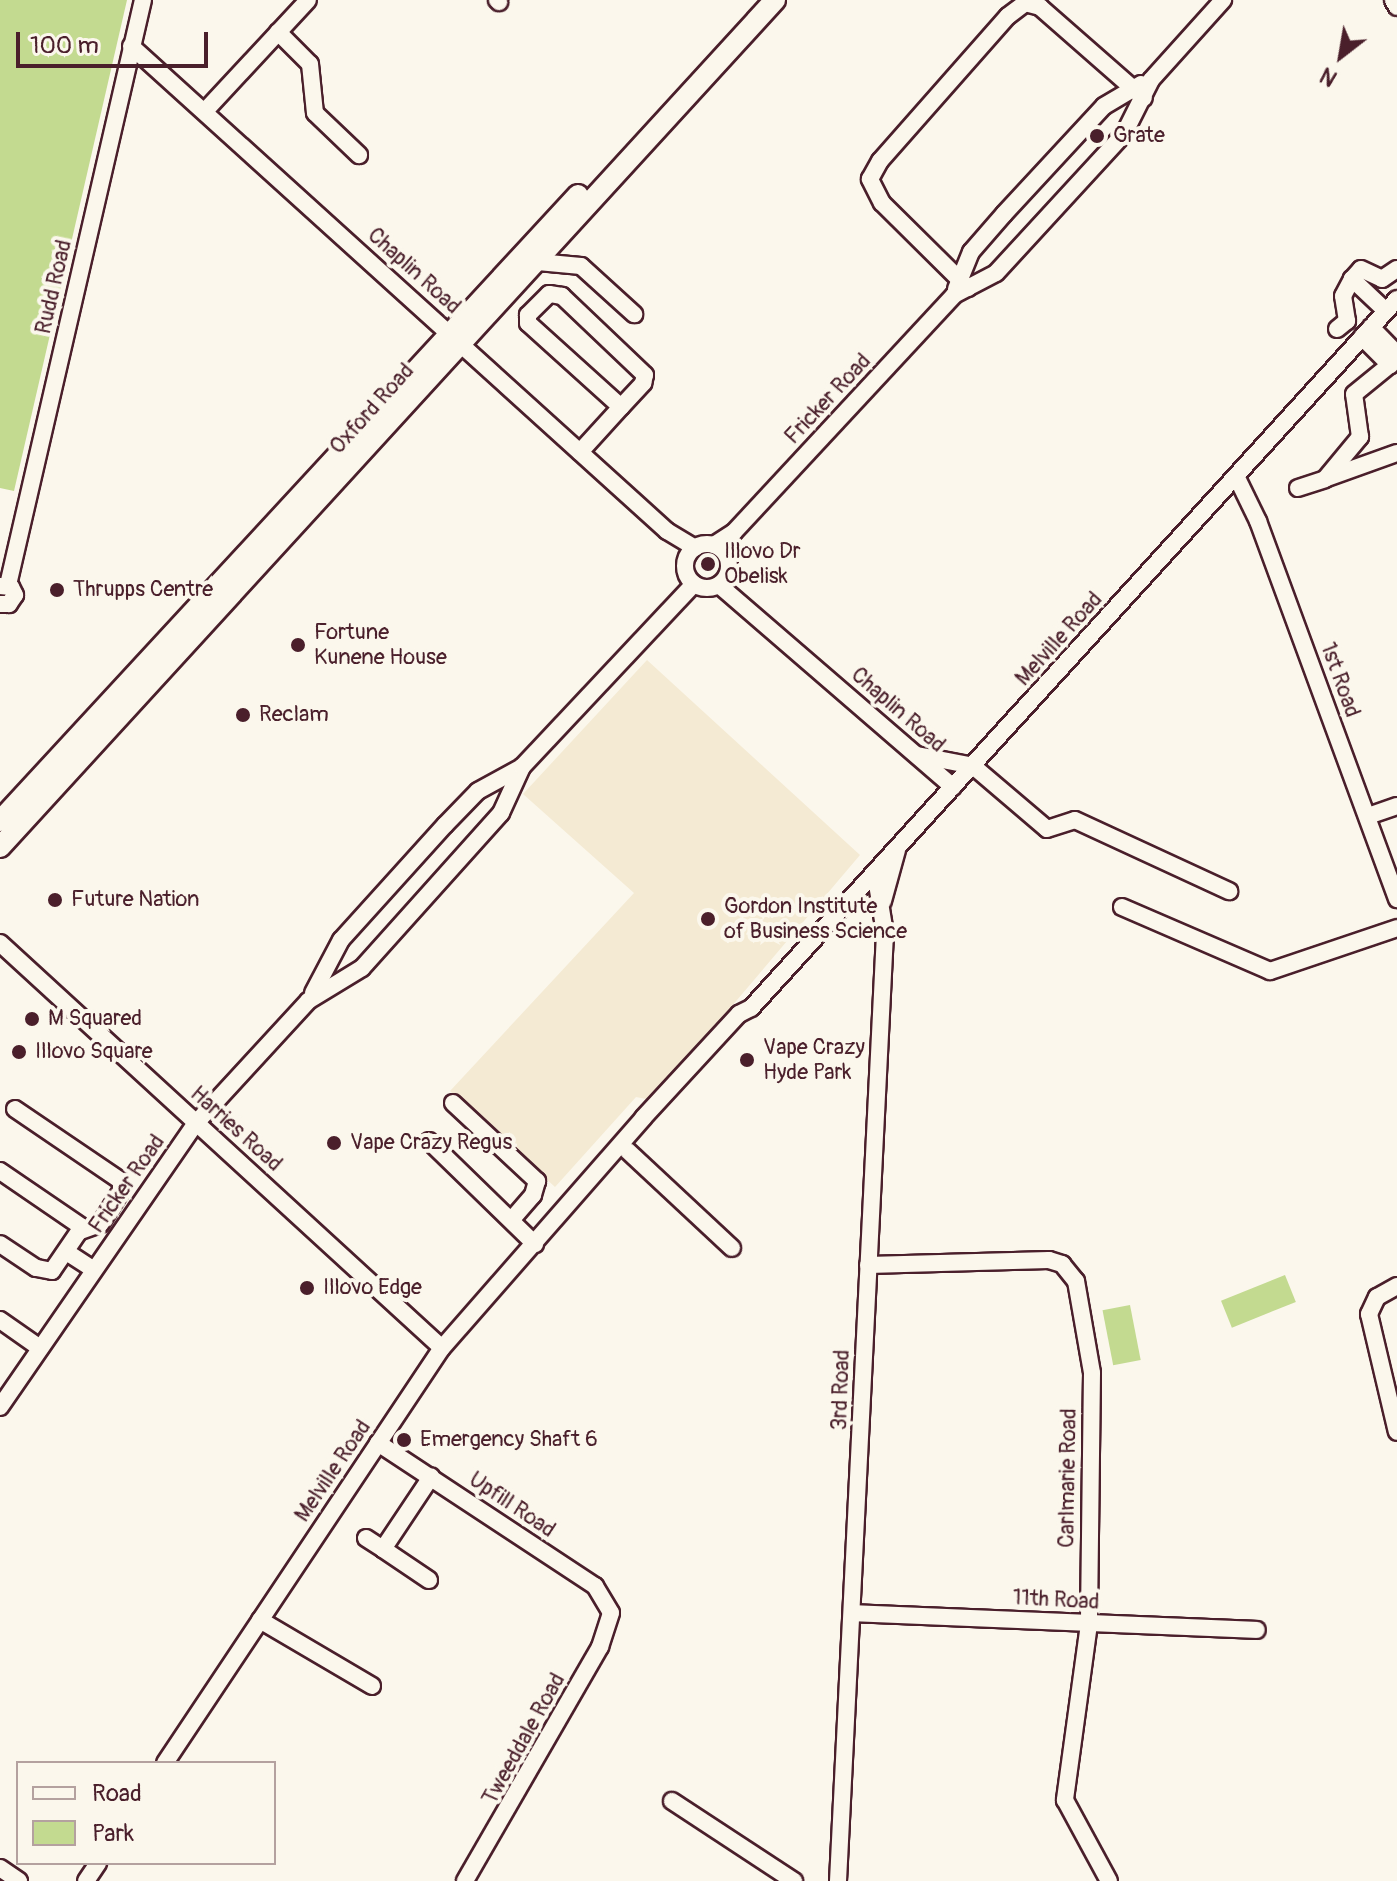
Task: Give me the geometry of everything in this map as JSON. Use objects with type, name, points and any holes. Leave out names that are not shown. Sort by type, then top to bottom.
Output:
[{"type":"main road","name":"Oxford Road","points":[[0,847],[757,0]]},
{"type":"main road","name":"Oxford Road","points":[[0,821],[456,339],[538,262],[775,0]]},
{"type":"street","name":"Rudd Road","points":[[1,610],[15,598],[4,585],[143,0]]},
{"type":"street","points":[[205,111],[308,0]]},
{"type":"street","name":"Fricker Road","points":[[719,549],[960,288],[996,273],[1124,134],[1140,92],[1223,0]]},
{"type":"street","points":[[1393,0],[1397,7]]},
{"type":"street","points":[[960,288],[882,203],[870,179],[880,161],[1008,16],[1025,3],[1040,7],[1140,92]]},
{"type":"street","points":[[278,32],[310,64],[315,113],[359,155]]},
{"type":"street","name":"Chaplin Road","points":[[131,46],[690,553]]},
{"type":"street","name":"Fricker Road","points":[[960,288],[971,252],[1004,214],[1104,106],[1140,92]]},
{"type":"street","points":[[538,262],[581,266],[634,314]]},
{"type":"street","points":[[1337,329],[1347,321],[1343,296],[1361,269],[1382,279],[1397,269]]},
{"type":"street","points":[[1352,279],[1392,305]]},
{"type":"street","points":[[580,452],[643,383],[643,371],[562,296],[549,294],[528,315],[528,323],[621,407]]},
{"type":"street","name":"Melville Road","points":[[166,1761],[442,1348],[654,1106],[751,1008],[1392,305]]},
{"type":"street","points":[[1325,479],[1363,429],[1352,401],[1354,394],[1395,359],[1367,332]]},
{"type":"street","points":[[1298,488],[1397,453]]},
{"type":"street","name":"1st Road","points":[[1237,478],[1258,521],[1397,899]]},
{"type":"street","points":[[719,549],[723,580],[691,581],[690,553],[719,549]]},
{"type":"street","name":"Chaplin Road","points":[[723,580],[953,787]]},
{"type":"street","name":"Fricker Road","points":[[308,1001],[362,968],[501,813],[522,767],[691,581]]},
{"type":"street","points":[[917,755],[973,766],[1047,829],[1075,820],[1229,891]]},
{"type":"street","name":"Fricker Road","points":[[0,1407],[196,1123],[308,1001],[341,940],[478,791],[522,767]]},
{"type":"street","points":[[1368,816],[1397,806]]},
{"type":"street","name":"3rd Road","points":[[838,1881],[883,901],[898,848]]},
{"type":"street","name":"3rd Road","points":[[875,872],[883,901]]},
{"type":"street","points":[[1122,907],[1270,971],[1397,928]]},
{"type":"street","name":"Harries Road","points":[[0,943],[442,1348]]},
{"type":"street","name":"Melville Road","points":[[558,1219],[567,1216],[628,1151],[746,1021],[751,1008]]},
{"type":"street","points":[[453,1103],[537,1181],[533,1195],[511,1220]]},
{"type":"street","points":[[0,1244],[42,1271],[56,1268],[81,1231],[100,1224],[121,1191],[121,1181],[15,1109]]},
{"type":"street","points":[[429,1141],[535,1244]]},
{"type":"street","points":[[628,1151],[732,1248]]},
{"type":"street","points":[[0,1171],[77,1219],[81,1231]]},
{"type":"street","points":[[68,1253],[94,1270]]},
{"type":"street","name":"Carlmarie Road","points":[[868,1265],[1049,1260],[1070,1270],[1081,1296],[1092,1373],[1089,1624],[1065,1800],[1109,1881]]},
{"type":"street","points":[[1397,1286],[1377,1297],[1369,1314],[1397,1432]]},
{"type":"street","points":[[0,1320],[40,1348]]},
{"type":"street","name":"Upfill Road","points":[[378,1443],[595,1586],[611,1613]]},
{"type":"street","points":[[383,1549],[431,1477]]},
{"type":"street","points":[[366,1538],[429,1580]]},
{"type":"street","name":"Tweeddale Road","points":[[465,1881],[600,1647],[611,1613]]},
{"type":"street","name":"11th Road","points":[[852,1613],[1257,1630]]},
{"type":"street","points":[[260,1620],[372,1686]]},
{"type":"street","points":[[672,1801],[794,1881]]},
{"type":"street","points":[[0,1868],[19,1881]]},
{"type":"shaded area","name":"Gordon Institute of Business Science","points":[[647,660],[860,855],[720,1020],[646,1099],[636,1097],[555,1187],[450,1091],[634,893],[523,794]]},
{"type":"green space","points":[[0,0],[127,0],[14,491],[0,488]]},
{"type":"green space","points":[[1285,1275],[1296,1302],[1232,1328],[1221,1301]]},
{"type":"green space","points":[[1130,1305],[1141,1360],[1113,1365],[1103,1310]]},
{"type":"place","name":"Grate","points":[[1097,136]]},
{"type":"place","name":"Illovo Dr Obelisk","points":[[708,564]]},
{"type":"place","name":"Thrupps Centre","points":[[57,590]]},
{"type":"place","name":"Fortune Kunene House","points":[[298,645]]},
{"type":"place","name":"Reclam","points":[[243,715]]},
{"type":"place","name":"Future Nation","points":[[55,900]]},
{"type":"place","name":"Gordon Institute of Business Science","points":[[708,919]]},
{"type":"place","name":"M Squared","points":[[32,1019]]},
{"type":"place","name":"Illovo Square","points":[[19,1052]]},
{"type":"place","name":"Vape Crazy Hyde Park","points":[[747,1060]]},
{"type":"place","name":"Vape Crazy Regus","points":[[334,1143]]},
{"type":"place","name":"Illovo Edge","points":[[307,1288]]},
{"type":"place","name":"Emergency Shaft 6","points":[[404,1440]]}]
